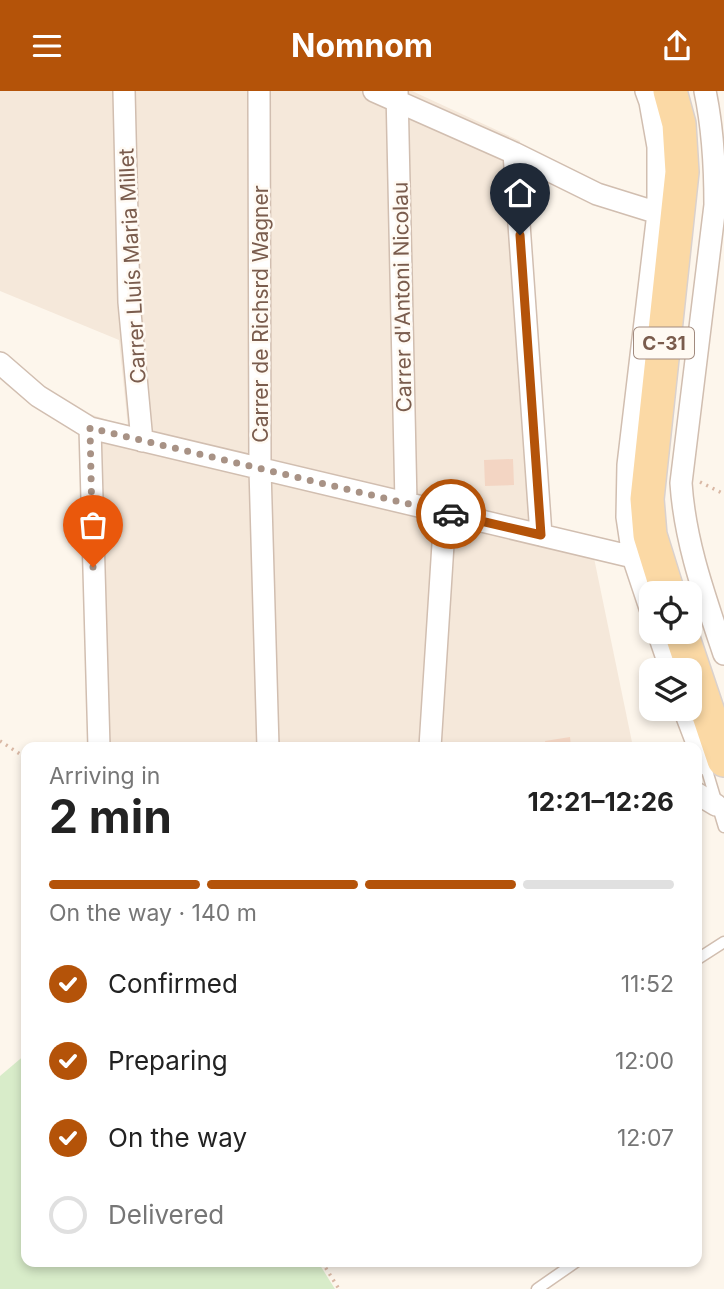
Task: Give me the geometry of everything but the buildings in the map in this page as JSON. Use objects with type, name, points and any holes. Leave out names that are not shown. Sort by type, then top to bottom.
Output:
[{"type":"main road","name":"C-31","points":[[664,581],[650,535],[647,499],[682,171],[680,124],[670,91]]},
{"type":"main road","name":"C-31","points":[[677,581],[661,533],[695,165],[683,91]]},
{"type":"main road","points":[[684,644],[716,766]]},
{"type":"main road","points":[[699,644],[724,720]]},
{"type":"street","name":"Carrer Lluís Maria Millet","points":[[124,91],[129,302],[142,441]]},
{"type":"street","name":"Carrer de Richsrd Wagner","points":[[259,91],[260,469],[268,742]]},
{"type":"street","points":[[374,91],[398,96],[597,194],[658,213]]},
{"type":"street","points":[[641,581],[633,557],[627,517],[628,465],[658,213],[658,146],[646,91]]},
{"type":"street","points":[[705,91],[712,124],[715,205],[681,484],[683,519],[694,563],[724,654]]},
{"type":"street","name":"Carrer d'Antoni Nicolau","points":[[398,96],[406,503]]},
{"type":"street","points":[[514,153],[541,535]]},
{"type":"street","points":[[0,363],[38,396],[90,428],[633,557]]},
{"type":"street","points":[[90,428],[99,742]]},
{"type":"street","points":[[430,742],[445,513]]},
{"type":"street","points":[[685,721],[687,739]]},
{"type":"street","points":[[702,753],[716,766]]},
{"type":"street","points":[[702,797],[716,805]]},
{"type":"lane","points":[[716,766],[716,805],[724,827]]},
{"type":"lane","points":[[702,956],[724,942]]},
{"type":"lane","points":[[537,1289],[569,1267]]},
{"type":"path","points":[[0,741],[21,754]]},
{"type":"path","points":[[325,1267],[339,1289]]},
{"type":"shaded area","points":[[0,91],[412,91],[520,141],[549,524],[594,558],[632,742],[94,742],[90,695],[87,413],[128,427],[119,340],[0,291]]},
{"type":"green space","points":[[21,1058],[21,1267],[321,1267],[335,1289],[0,1289],[0,1076]]},
{"type":"way so far","points":[[93,567],[90,428],[451,514]]},
{"type":"route","points":[[451,514],[541,535],[520,235]]}]
